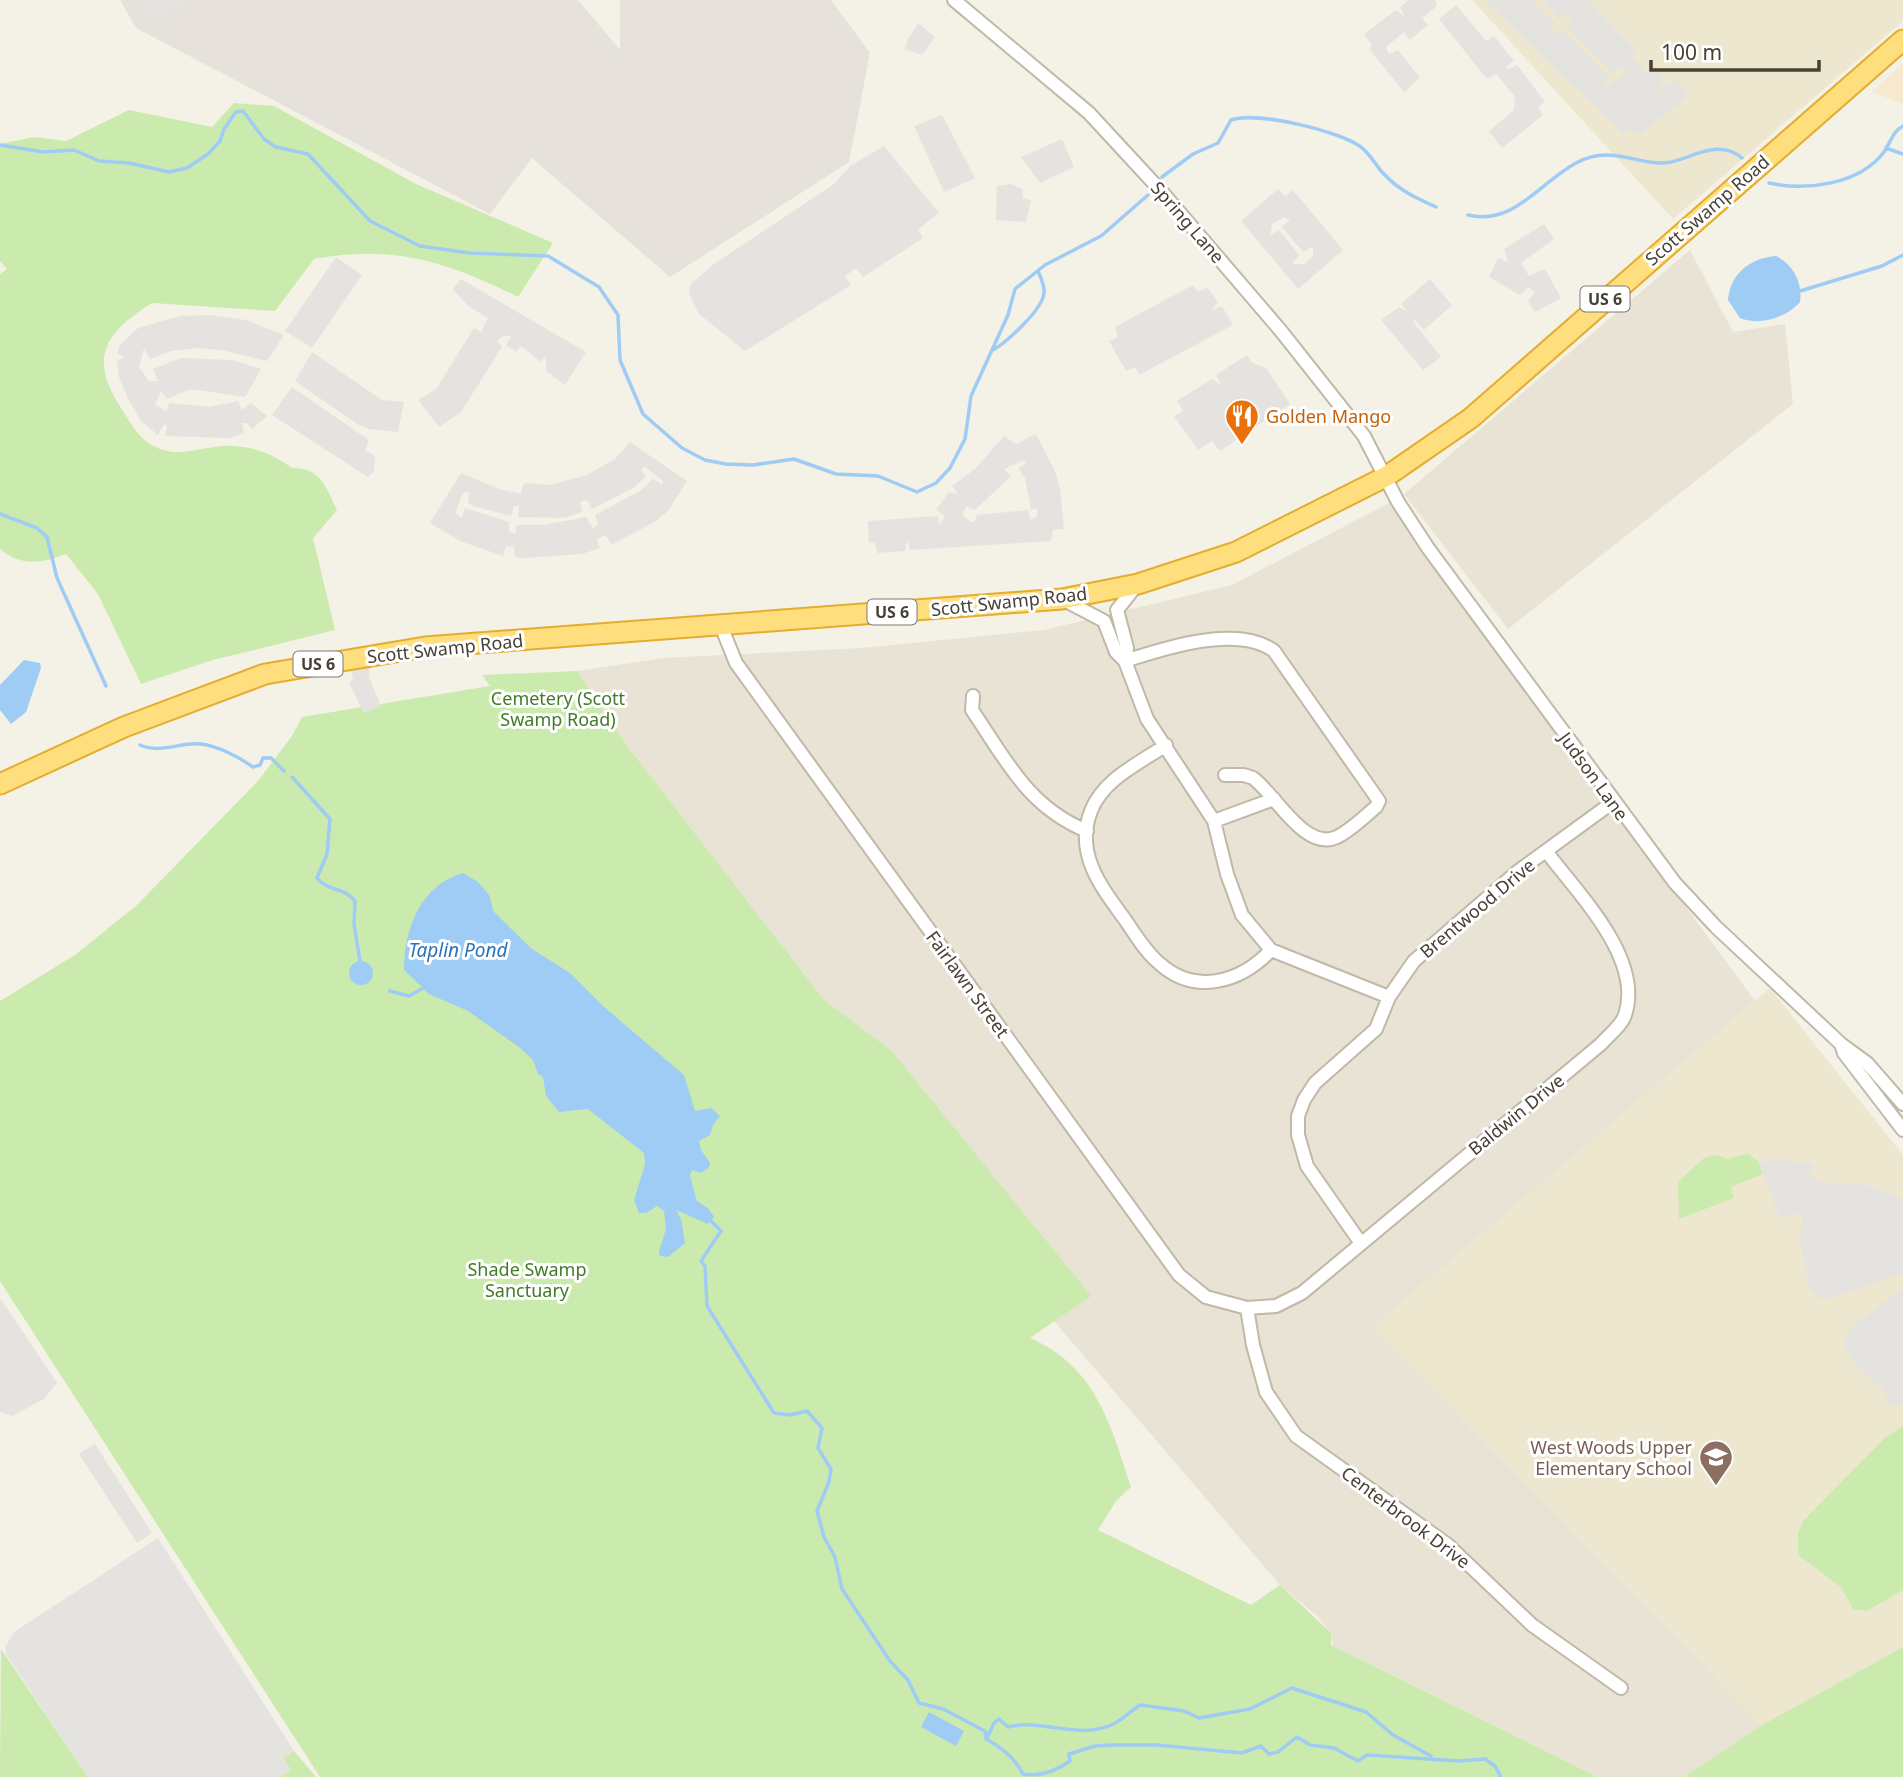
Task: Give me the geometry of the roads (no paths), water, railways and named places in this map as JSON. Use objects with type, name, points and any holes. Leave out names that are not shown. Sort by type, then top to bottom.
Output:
[{"type":"highway","name":"Scott Swamp Road","points":[[0,784],[124,727],[265,674],[425,647],[1062,599],[1138,584],[1236,552],[1387,476],[1471,418],[1903,40]]},
{"type":"street","name":"Spring Lane","points":[[954,0],[1089,113],[1162,192],[1281,331],[1364,436],[1387,476]]},
{"type":"street","name":"Judson Lane","points":[[1387,476],[1398,502],[1428,548],[1613,802],[1693,904],[1841,1044],[1867,1063],[1903,1104]]},
{"type":"street","points":[[1125,661],[1127,648],[1117,610],[1138,584]]},
{"type":"street","points":[[1062,599],[1104,621],[1115,652],[1125,661],[1147,719],[1214,821],[1227,874],[1242,915],[1271,950],[1389,998]]},
{"type":"street","name":"Fairlawn Street","points":[[721,626],[736,663],[1179,1275],[1206,1297],[1247,1308]]},
{"type":"street","points":[[1125,661],[1174,646],[1223,639],[1255,639],[1274,651],[1379,801],[1376,807],[1338,836],[1322,840],[1307,834],[1253,778],[1225,775]]},
{"type":"street","points":[[973,696],[972,710],[1029,793],[1051,814],[1087,831]]},
{"type":"street","points":[[1166,745],[1107,787],[1092,808],[1087,831],[1088,861],[1099,884],[1150,954],[1172,973],[1202,982],[1231,979],[1258,964],[1271,950]]},
{"type":"street","points":[[1214,821],[1274,799]]},
{"type":"street","name":"Brentwood Drive","points":[[1360,1242],[1307,1166],[1298,1135],[1298,1116],[1315,1083],[1376,1029],[1389,998],[1414,961],[1490,893],[1613,802]]},
{"type":"street","name":"Baldwin Drive","points":[[1247,1308],[1276,1306],[1302,1293],[1601,1044],[1625,1016],[1628,979],[1615,945],[1545,851]]},
{"type":"street","name":"Judson Lane","points":[[1841,1044],[1844,1054],[1903,1130]]},
{"type":"street","name":"Centerbrook Drive","points":[[1247,1308],[1253,1345],[1266,1392],[1296,1436],[1448,1545],[1532,1625],[1621,1688]]},
{"type":"water","points":[[1776,256],[1796,275],[1800,302],[1788,312],[1772,319],[1756,321],[1740,318],[1728,300],[1737,275],[1758,260]]},
{"type":"water","points":[[24,660],[40,663],[41,668],[26,712],[11,724],[0,710],[0,685]]},
{"type":"water","name":"Taplin Pond","points":[[463,873],[478,882],[489,895],[494,912],[532,949],[570,973],[603,1006],[684,1075],[695,1111],[711,1108],[720,1116],[710,1135],[699,1141],[701,1150],[710,1163],[709,1168],[700,1173],[692,1170],[690,1176],[697,1201],[709,1209],[714,1217],[708,1224],[676,1210],[681,1219],[685,1243],[668,1257],[660,1256],[659,1251],[666,1229],[664,1211],[657,1206],[646,1213],[639,1213],[634,1200],[645,1164],[644,1153],[588,1109],[559,1112],[546,1096],[543,1077],[538,1074],[533,1060],[519,1047],[468,1011],[429,994],[404,970],[407,939],[418,910],[436,887]]},
{"type":"water","points":[[356,961],[366,961],[373,968],[373,978],[366,985],[356,985],[349,978],[349,968]]},
{"type":"water","points":[[929,1712],[964,1731],[956,1746],[921,1727]]},
{"type":"waterway","points":[[0,145],[43,152],[74,150],[99,161],[129,163],[169,172],[187,168],[208,154],[220,141],[224,129],[236,112],[243,111],[264,139],[276,147],[308,154],[370,221],[420,246],[470,253],[548,256],[599,287],[618,315],[620,360],[643,414],[682,448],[705,460],[726,464],[753,465],[794,459],[836,474],[878,476],[917,492],[936,483],[950,468],[965,439],[971,396],[1008,315],[1015,289],[1045,265],[1101,236],[1148,195]]},
{"type":"waterway","points":[[1162,177],[1193,154],[1218,143],[1231,120],[1278,120],[1317,129],[1361,147],[1394,184],[1436,207]]},
{"type":"waterway","points":[[1769,183],[1815,185],[1831,183],[1861,172],[1884,152],[1896,131],[1903,126]]},
{"type":"waterway","points":[[1886,148],[1903,154]]},
{"type":"waterway","points":[[1468,215],[1484,217],[1513,209],[1563,171],[1589,157],[1614,155],[1660,163],[1716,149],[1733,152],[1742,158]]},
{"type":"waterway","points":[[1800,291],[1882,266],[1903,255]]},
{"type":"waterway","points":[[993,350],[1007,340],[1038,308],[1044,293],[1038,271]]},
{"type":"waterway","points":[[0,514],[37,528],[47,537],[57,578],[106,686]]},
{"type":"waterway","points":[[140,745],[155,748],[208,745],[228,752],[253,767],[260,765],[263,758],[271,758],[284,771]]},
{"type":"waterway","points":[[292,777],[330,819],[327,854],[317,878],[346,893],[355,901],[354,924],[360,961]]},
{"type":"waterway","points":[[390,991],[409,996],[425,987]]},
{"type":"waterway","points":[[710,1220],[721,1231],[701,1261],[705,1266],[707,1306],[774,1413],[790,1415],[807,1411],[822,1428],[818,1448],[831,1469],[829,1482],[817,1511],[824,1537],[835,1557],[842,1589],[890,1661],[908,1680],[919,1703],[943,1709],[985,1731],[986,1739],[1008,1754],[1023,1774],[1036,1775],[1053,1770],[1070,1761],[1069,1754],[1095,1746],[1157,1745],[1242,1753],[1261,1746],[1269,1754],[1278,1752],[1297,1737],[1310,1745],[1334,1748],[1358,1761],[1367,1755],[1459,1761],[1485,1759],[1495,1766],[1501,1777]]},
{"type":"waterway","points":[[987,1738],[999,1719],[1008,1727],[1034,1725],[1074,1730],[1100,1729],[1120,1720],[1140,1705],[1184,1711],[1199,1718],[1250,1709],[1292,1688],[1366,1712],[1393,1735],[1431,1756]]},
{"type":"place","name":"Golden Mango","points":[[1242,446]]},
{"type":"place","name":"West Woods Upper Elementary School","points":[[1716,1487]]},
{"type":"park label","name":"Cemetery (Scott Swamp Road)","points":[[558,708]]},
{"type":"park label","name":"Shade Swamp Sanctuary","points":[[527,1279]]}]
